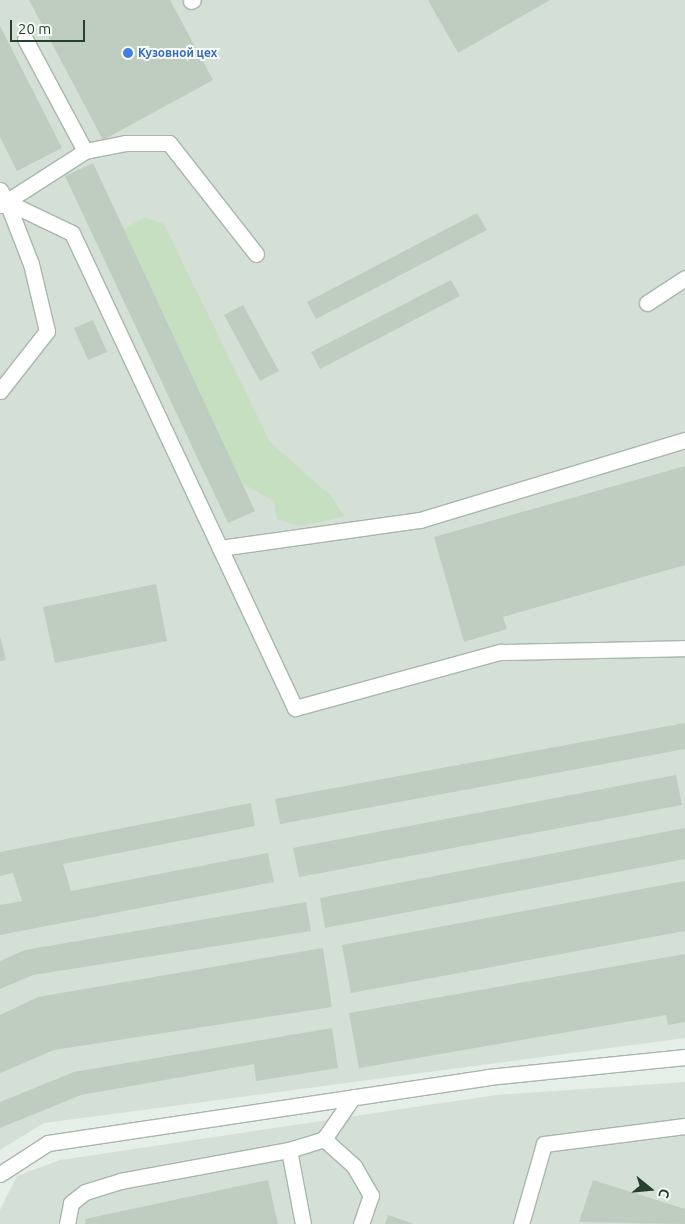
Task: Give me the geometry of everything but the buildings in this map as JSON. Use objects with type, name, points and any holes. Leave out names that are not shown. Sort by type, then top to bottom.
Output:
[{"type":"lane","points":[[26,40],[85,151]]},
{"type":"lane","points":[[2,199],[85,151],[126,143],[169,143],[256,254]]},
{"type":"lane","points":[[0,391],[46,331],[31,264],[2,199]]},
{"type":"lane","points":[[2,199],[72,233],[295,708],[500,652],[685,648]]},
{"type":"lane","points":[[647,303],[685,278]]},
{"type":"lane","points":[[220,548],[420,520],[685,440]]},
{"type":"lane","points":[[0,1174],[48,1143],[488,1077],[685,1057]]},
{"type":"lane","points":[[67,1224],[71,1203],[85,1192],[120,1180],[289,1150],[324,1139],[353,1097]]},
{"type":"lane","points":[[521,1224],[544,1144],[685,1126]]},
{"type":"lane","points":[[324,1139],[354,1166],[371,1194],[361,1224]]},
{"type":"lane","points":[[289,1150],[303,1224]]},
{"type":"shaded area","points":[[0,0],[685,0],[685,1038],[44,1123],[0,1150]]},
{"type":"shaded area","points":[[685,1082],[685,1224],[0,1224],[0,1210],[17,1176],[60,1160],[496,1095]]},
{"type":"green space","points":[[144,217],[164,224],[270,442],[331,496],[344,516],[298,526],[277,519],[274,501],[242,483],[124,230]]},
{"type":"place","name":"Кузовной цех","points":[[128,53]]}]
